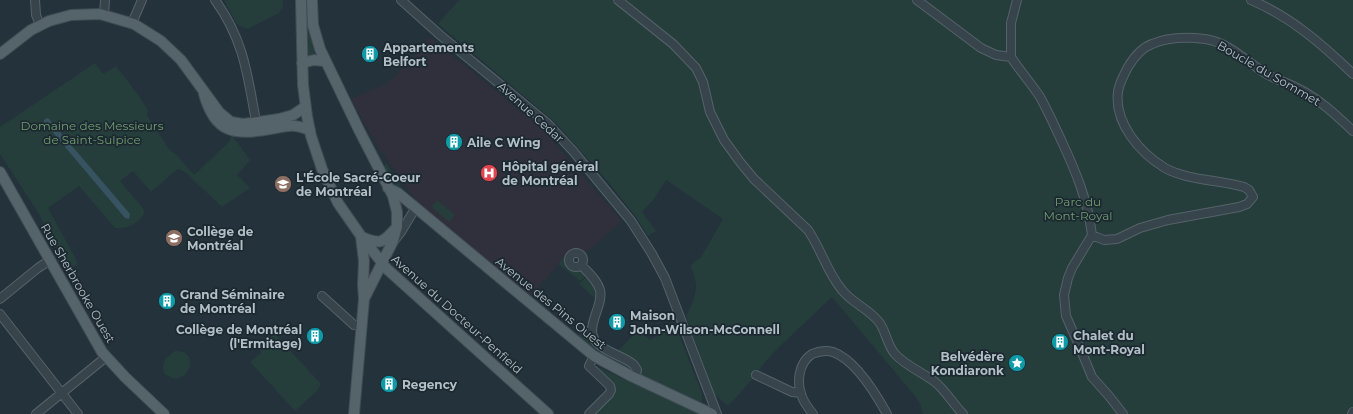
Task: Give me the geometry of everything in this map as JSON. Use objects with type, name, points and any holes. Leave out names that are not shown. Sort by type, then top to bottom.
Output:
[{"type":"main road","name":"Avenue du Docteur-Penfield","points":[[301,0],[302,63],[305,107],[318,158],[329,186],[342,208],[382,265],[548,414]]},
{"type":"main road","points":[[312,0],[314,30],[324,61],[393,196],[396,205],[397,227],[393,242],[364,299]]},
{"type":"main road","points":[[0,53],[28,32],[53,20],[71,15],[104,15],[132,23],[154,36],[175,54],[190,71],[202,90],[209,110],[221,124],[237,132],[246,133],[257,127],[296,113],[305,107]]},
{"type":"main road","points":[[302,63],[314,60],[324,61]]},
{"type":"main road","points":[[257,127],[293,126],[310,130]]},
{"type":"main road","name":"Rue Sherbrooke Ouest","points":[[1,176],[106,357],[121,374],[164,414]]},
{"type":"main road","name":"Avenue des Pins Ouest","points":[[388,188],[398,193],[416,207],[594,356],[635,378],[712,414]]},
{"type":"main road","points":[[361,236],[373,242],[380,242],[388,238],[397,227]]},
{"type":"main road","points":[[354,414],[364,299],[364,261],[361,236]]},
{"type":"street","points":[[35,0],[36,15],[40,25]]},
{"type":"street","points":[[104,15],[105,0]]},
{"type":"street","points":[[132,23],[142,0]]},
{"type":"street","points":[[216,0],[232,28],[243,55],[257,127]]},
{"type":"street","name":"Avenue Cedar","points":[[401,0],[547,123],[625,212],[646,243],[663,275],[708,395],[717,414]]},
{"type":"street","points":[[618,0],[667,39],[694,66],[701,77],[708,106],[717,128],[740,162],[754,179],[808,230],[839,288],[852,301],[877,319],[894,352],[902,360],[939,386],[963,414]]},
{"type":"street","points":[[917,0],[981,48],[996,55],[1010,57]]},
{"type":"street","points":[[1017,0],[1011,22],[1010,57],[1040,98],[1075,170],[1084,194],[1091,224],[1092,235],[1076,261],[1068,278],[1064,295],[1066,316],[1092,377],[1123,414]]},
{"type":"street","points":[[1251,0],[1276,12],[1300,28],[1324,46],[1353,74]]},
{"type":"street","points":[[1258,0],[1278,10],[1307,29],[1353,70]]},
{"type":"street","name":"Boucle du Sommet","points":[[1092,235],[1104,240],[1117,239],[1140,228],[1168,220],[1239,207],[1247,204],[1253,197],[1250,190],[1244,187],[1203,179],[1166,169],[1152,159],[1136,143],[1122,117],[1118,93],[1122,78],[1132,60],[1142,50],[1152,44],[1168,40],[1194,38],[1206,39],[1220,43],[1270,76],[1309,94],[1353,131]]},
{"type":"street","points":[[393,242],[416,207]]},
{"type":"street","points":[[0,299],[50,260]]},
{"type":"street","points":[[581,265],[596,282],[600,290],[600,301],[593,322],[595,339],[602,347],[634,365],[637,370],[635,378]]},
{"type":"street","points":[[322,296],[354,325],[362,327]]},
{"type":"street","points":[[0,314],[78,414]]},
{"type":"street","points":[[813,414],[804,401],[801,393],[800,375],[804,362],[810,355],[817,352],[831,351],[841,356],[857,370],[875,393],[887,414]]},
{"type":"street","points":[[589,414],[609,394],[611,390],[610,386],[589,366],[594,356]]},
{"type":"street","points":[[36,414],[106,357]]},
{"type":"street","points":[[756,375],[792,392],[801,393]]},
{"type":"street","points":[[700,408],[706,402],[708,395]]},
{"type":"shaded area","name":"Hôpital général de Montréal","points":[[430,37],[547,134],[622,221],[585,254],[577,248],[570,250],[531,296],[416,201],[373,140],[375,139],[371,136],[351,99],[389,82]]},
{"type":"shaded area","points":[[47,118],[130,214],[129,219],[125,218],[44,122]]},
{"type":"green space","points":[[224,0],[283,0],[283,6],[279,13],[247,29],[237,24]]},
{"type":"green space","name":"Parc du Mont-Royal","points":[[459,0],[1353,0],[1353,414],[923,414],[920,404],[915,396],[832,297],[778,348],[761,367],[753,379],[728,406],[714,394],[686,316],[696,292],[695,280],[690,266],[700,259],[723,219],[666,180],[654,199],[642,212],[656,231],[648,236],[636,217],[610,184],[555,122],[438,24]]},
{"type":"green space","points":[[308,26],[316,55],[308,56]]},
{"type":"green space","name":"Domaine des Messieurs de Saint-Sulpice","points":[[95,63],[103,74],[116,66],[148,110],[147,115],[169,149],[178,156],[194,175],[229,142],[232,135],[250,160],[237,175],[250,188],[222,207],[185,172],[178,169],[151,192],[133,171],[120,181],[143,208],[144,213],[136,223],[124,228],[115,228],[79,186],[48,208],[78,263],[70,270],[39,214],[0,154],[0,127]]},
{"type":"green space","points":[[386,163],[401,185],[398,188],[388,176],[384,167]]},
{"type":"green space","points":[[437,200],[455,215],[449,222],[432,207]]},
{"type":"green space","points":[[564,257],[569,268],[583,273],[586,276],[580,281],[558,264]]},
{"type":"green space","points":[[586,277],[595,288],[597,300],[579,284]]},
{"type":"green space","points":[[590,322],[589,335],[632,368],[631,369],[606,357],[578,336]]},
{"type":"green space","points":[[676,327],[702,394],[702,401],[640,374],[640,370],[636,363],[617,352],[638,330],[650,340]]},
{"type":"green space","points":[[275,334],[321,384],[317,391],[295,411],[250,362],[261,353],[260,346]]},
{"type":"green space","points":[[175,351],[182,352],[187,355],[190,359],[190,364],[189,369],[185,374],[174,379],[165,374],[163,364],[169,355]]},
{"type":"green space","points":[[595,366],[699,414],[593,414],[612,394]]},
{"type":"place","name":"Appartements Belfort","points":[[370,54]]},
{"type":"place","name":"Aile C Wing","points":[[454,142]]},
{"type":"place","name":"Hôpital général de Montréal","points":[[489,173]]},
{"type":"place","name":"L'École Sacré-Coeur de Montréal","points":[[283,184]]},
{"type":"place","name":"Collège de Montréal","points":[[174,238]]},
{"type":"place","name":"Grand Séminaire de Montréal","points":[[167,301]]},
{"type":"place","name":"Maison John-Wilson-McConnell","points":[[617,322]]},
{"type":"place","name":"Collège de Montréal (l'Ermitage)","points":[[315,336]]},
{"type":"place","name":"Chalet du Mont-Royal","points":[[1060,342]]},
{"type":"place","name":"Belvédère Kondiaronk","points":[[1017,363]]},
{"type":"place","name":"Regency","points":[[389,384]]}]
